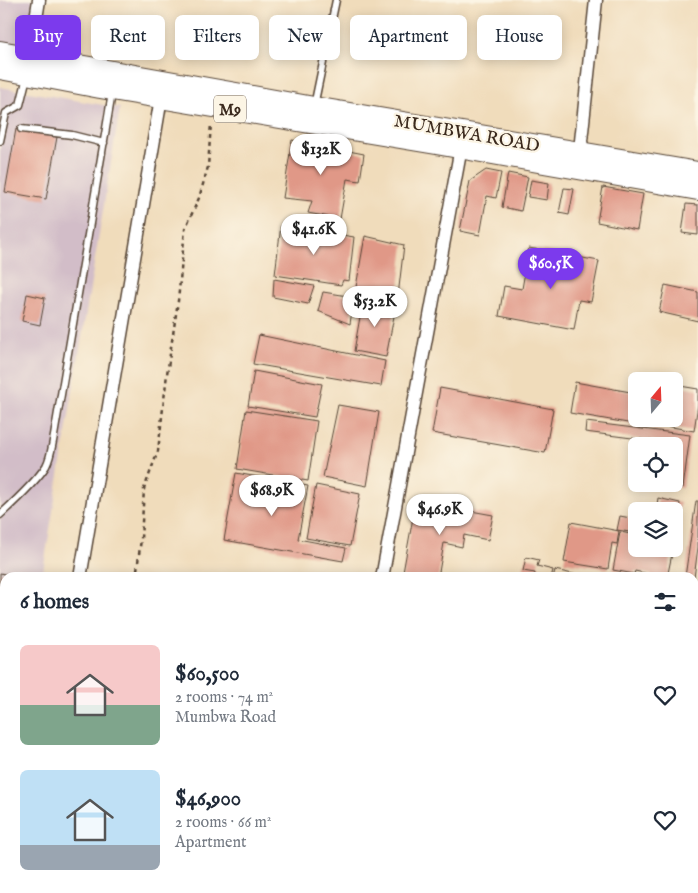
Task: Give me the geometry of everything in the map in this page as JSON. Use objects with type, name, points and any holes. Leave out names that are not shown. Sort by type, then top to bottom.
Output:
[{"type":"main road","name":"MUMBWA ROAD","points":[[0,51],[29,65],[113,89],[161,98],[436,144],[462,140],[583,152],[698,172]]},
{"type":"main road","name":"MUMBWA ROAD","points":[[0,70],[29,65],[314,107],[698,190]]},
{"type":"street","points":[[29,65],[39,0]]},
{"type":"street","points":[[583,152],[582,141],[596,0]]},
{"type":"street","points":[[81,572],[161,98]]},
{"type":"street","points":[[383,572],[462,140]]},
{"type":"lane","points":[[314,107],[336,0]]},
{"type":"lane","points":[[0,141],[6,113],[20,105],[29,65]]},
{"type":"lane","points":[[0,515],[38,476],[50,455],[113,89]]},
{"type":"lane","points":[[21,128],[72,135],[104,143]]},
{"type":"path","points":[[137,572],[144,490],[158,450],[178,301],[185,229],[199,198],[208,166],[212,128],[210,106]]},
{"type":"shaded area","points":[[0,0],[43,0],[40,15],[15,15],[15,60],[33,60],[0,76]]},
{"type":"shaded area","points":[[0,87],[120,108],[43,572],[0,572]]},
{"type":"building","points":[[16,129],[57,137],[46,199],[5,192]]},
{"type":"building","points":[[292,140],[364,154],[360,181],[347,179],[340,219],[308,213],[312,201],[283,198]]},
{"type":"building","points":[[486,170],[501,173],[496,198],[487,196],[480,235],[460,231],[470,181]]},
{"type":"building","points":[[508,173],[528,177],[521,211],[502,207]]},
{"type":"building","points":[[531,180],[549,183],[547,200],[528,197]]},
{"type":"building","points":[[603,187],[643,194],[637,230],[597,222]]},
{"type":"building","points":[[564,188],[574,189],[569,215],[559,213]]},
{"type":"building","points":[[686,204],[698,205],[698,235],[682,233]]},
{"type":"building","points":[[281,225],[354,237],[349,281],[343,280],[341,285],[275,275]]},
{"type":"building","points":[[365,236],[404,245],[398,296],[356,287]]},
{"type":"building","points":[[529,248],[599,261],[591,302],[579,300],[574,330],[499,316],[504,286],[522,289]]},
{"type":"building","points":[[274,279],[314,286],[308,304],[273,297]]},
{"type":"building","points":[[665,285],[698,292],[698,321],[659,312]]},
{"type":"building","points":[[323,292],[354,297],[350,324],[318,311]]},
{"type":"building","points":[[27,294],[45,298],[40,325],[22,321]]},
{"type":"building","points":[[363,300],[396,306],[386,357],[354,351]]},
{"type":"building","points":[[259,335],[385,361],[381,386],[253,364]]},
{"type":"building","points":[[254,371],[322,384],[315,417],[248,406]]},
{"type":"building","points":[[575,382],[628,392],[628,423],[570,413]]},
{"type":"building","points":[[683,386],[698,389],[694,431],[678,428],[683,427]]},
{"type":"building","points":[[440,388],[553,409],[545,453],[432,433]]},
{"type":"building","points":[[338,405],[379,412],[367,486],[323,477]]},
{"type":"building","points":[[246,410],[317,421],[308,481],[237,469]]},
{"type":"building","points":[[586,422],[690,435],[683,488],[683,437],[628,438],[585,432]]},
{"type":"building","points":[[236,473],[308,486],[298,539],[346,548],[343,561],[224,540]]},
{"type":"building","points":[[316,485],[360,494],[350,546],[306,538]]},
{"type":"building","points":[[658,498],[676,502],[657,502]]},
{"type":"building","points":[[416,501],[493,515],[488,540],[464,535],[462,547],[444,543],[439,572],[403,572]]},
{"type":"building","points":[[696,501],[698,501],[698,547],[695,572],[686,572]]},
{"type":"building","points":[[620,516],[628,518],[628,532],[617,530]]},
{"type":"building","points":[[571,522],[619,531],[617,544],[612,543],[608,569],[564,562]]},
{"type":"building","points":[[620,532],[628,534],[628,557],[671,557],[668,572],[624,572],[613,570]]},
{"type":"building","points":[[526,557],[539,560],[537,566],[553,570],[552,572],[523,571]]}]
